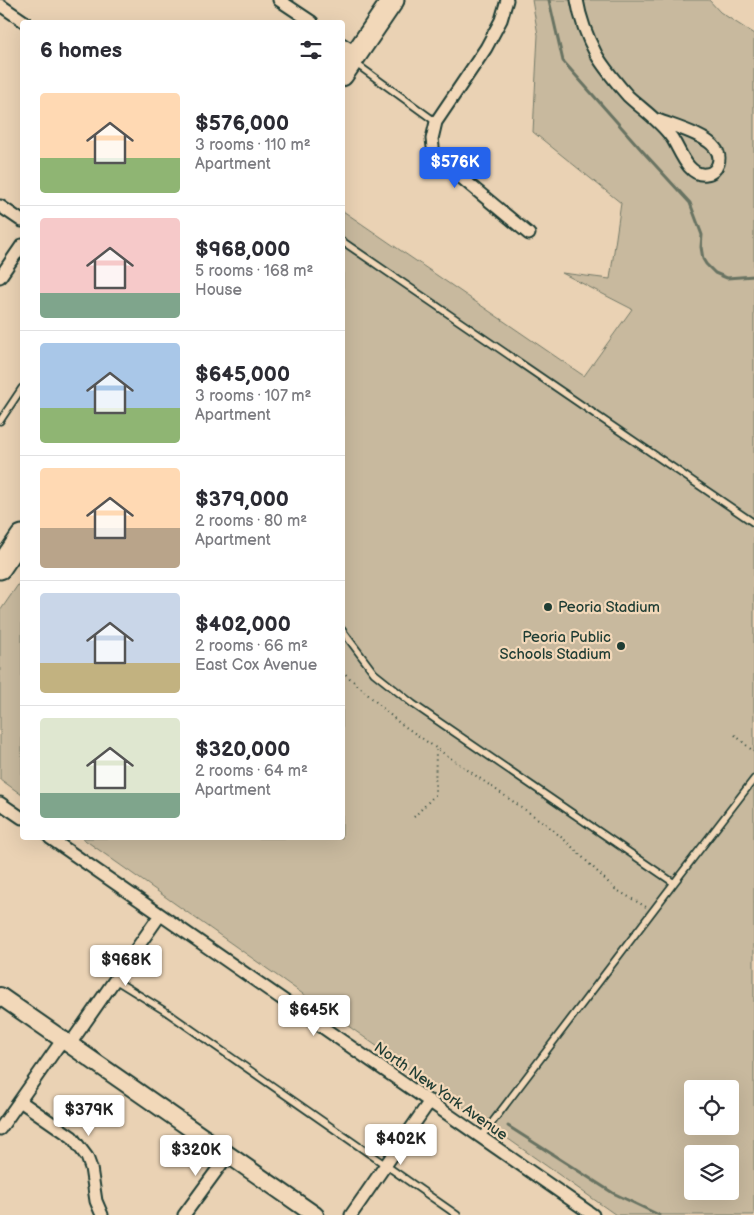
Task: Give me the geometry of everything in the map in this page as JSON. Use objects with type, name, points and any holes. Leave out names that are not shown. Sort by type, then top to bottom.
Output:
[{"type":"highway","points":[[349,59],[393,0]]},
{"type":"highway","points":[[0,568],[20,539]]},
{"type":"street","points":[[279,0],[309,20]]},
{"type":"street","points":[[507,0],[501,20],[486,48],[436,122],[432,139],[434,155],[529,234]]},
{"type":"street","points":[[577,0],[580,15],[596,54],[628,96],[658,120],[692,169],[699,174],[708,174],[715,170],[719,155],[715,147],[705,140],[658,120]]},
{"type":"street","points":[[0,5],[22,20]]},
{"type":"street","points":[[0,206],[20,220]]},
{"type":"street","points":[[0,277],[20,248]]},
{"type":"street","points":[[0,803],[20,817]]},
{"type":"street","name":"North New York Avenue","points":[[53,840],[593,1215]]},
{"type":"street","points":[[0,1129],[115,980],[160,915]]},
{"type":"street","points":[[0,996],[315,1215]]},
{"type":"street","points":[[20,1101],[72,1137],[87,1157],[91,1168],[96,1201],[102,1215]]},
{"type":"street","points":[[350,1215],[430,1101]]},
{"type":"street","points":[[184,1215],[228,1155]]},
{"type":"lane","points":[[349,59],[436,122]]},
{"type":"lane","points":[[345,243],[754,523]]},
{"type":"lane","points":[[0,420],[20,391]]},
{"type":"lane","points":[[345,634],[374,673],[413,704],[674,883]]},
{"type":"lane","points":[[481,1137],[754,779]]},
{"type":"lane","points":[[115,980],[141,994],[457,1215]]},
{"type":"path","points":[[345,674],[397,721],[436,750],[547,825],[568,842],[615,889],[653,911]]},
{"type":"path","points":[[735,734],[754,752]]},
{"type":"path","points":[[414,817],[435,795],[436,750]]},
{"type":"shaded area","name":"Peoria Stadium","points":[[532,0],[709,0],[720,12],[754,34],[754,1215],[616,1215],[85,840],[345,840],[345,212],[584,376],[632,309],[562,273],[610,279],[621,203],[533,132],[538,35]]},
{"type":"shaded area","points":[[20,582],[20,794],[0,779],[0,611]]},
{"type":"waterway","points":[[549,0],[563,61],[690,203],[702,235],[701,247],[706,264],[715,273],[727,278],[754,276]]},
{"type":"waterway","points":[[508,1126],[613,1193],[659,1215]]},
{"type":"place","name":"Peoria Stadium","points":[[548,607]]},
{"type":"place","name":"Peoria Public Schools Stadium","points":[[621,646]]}]
